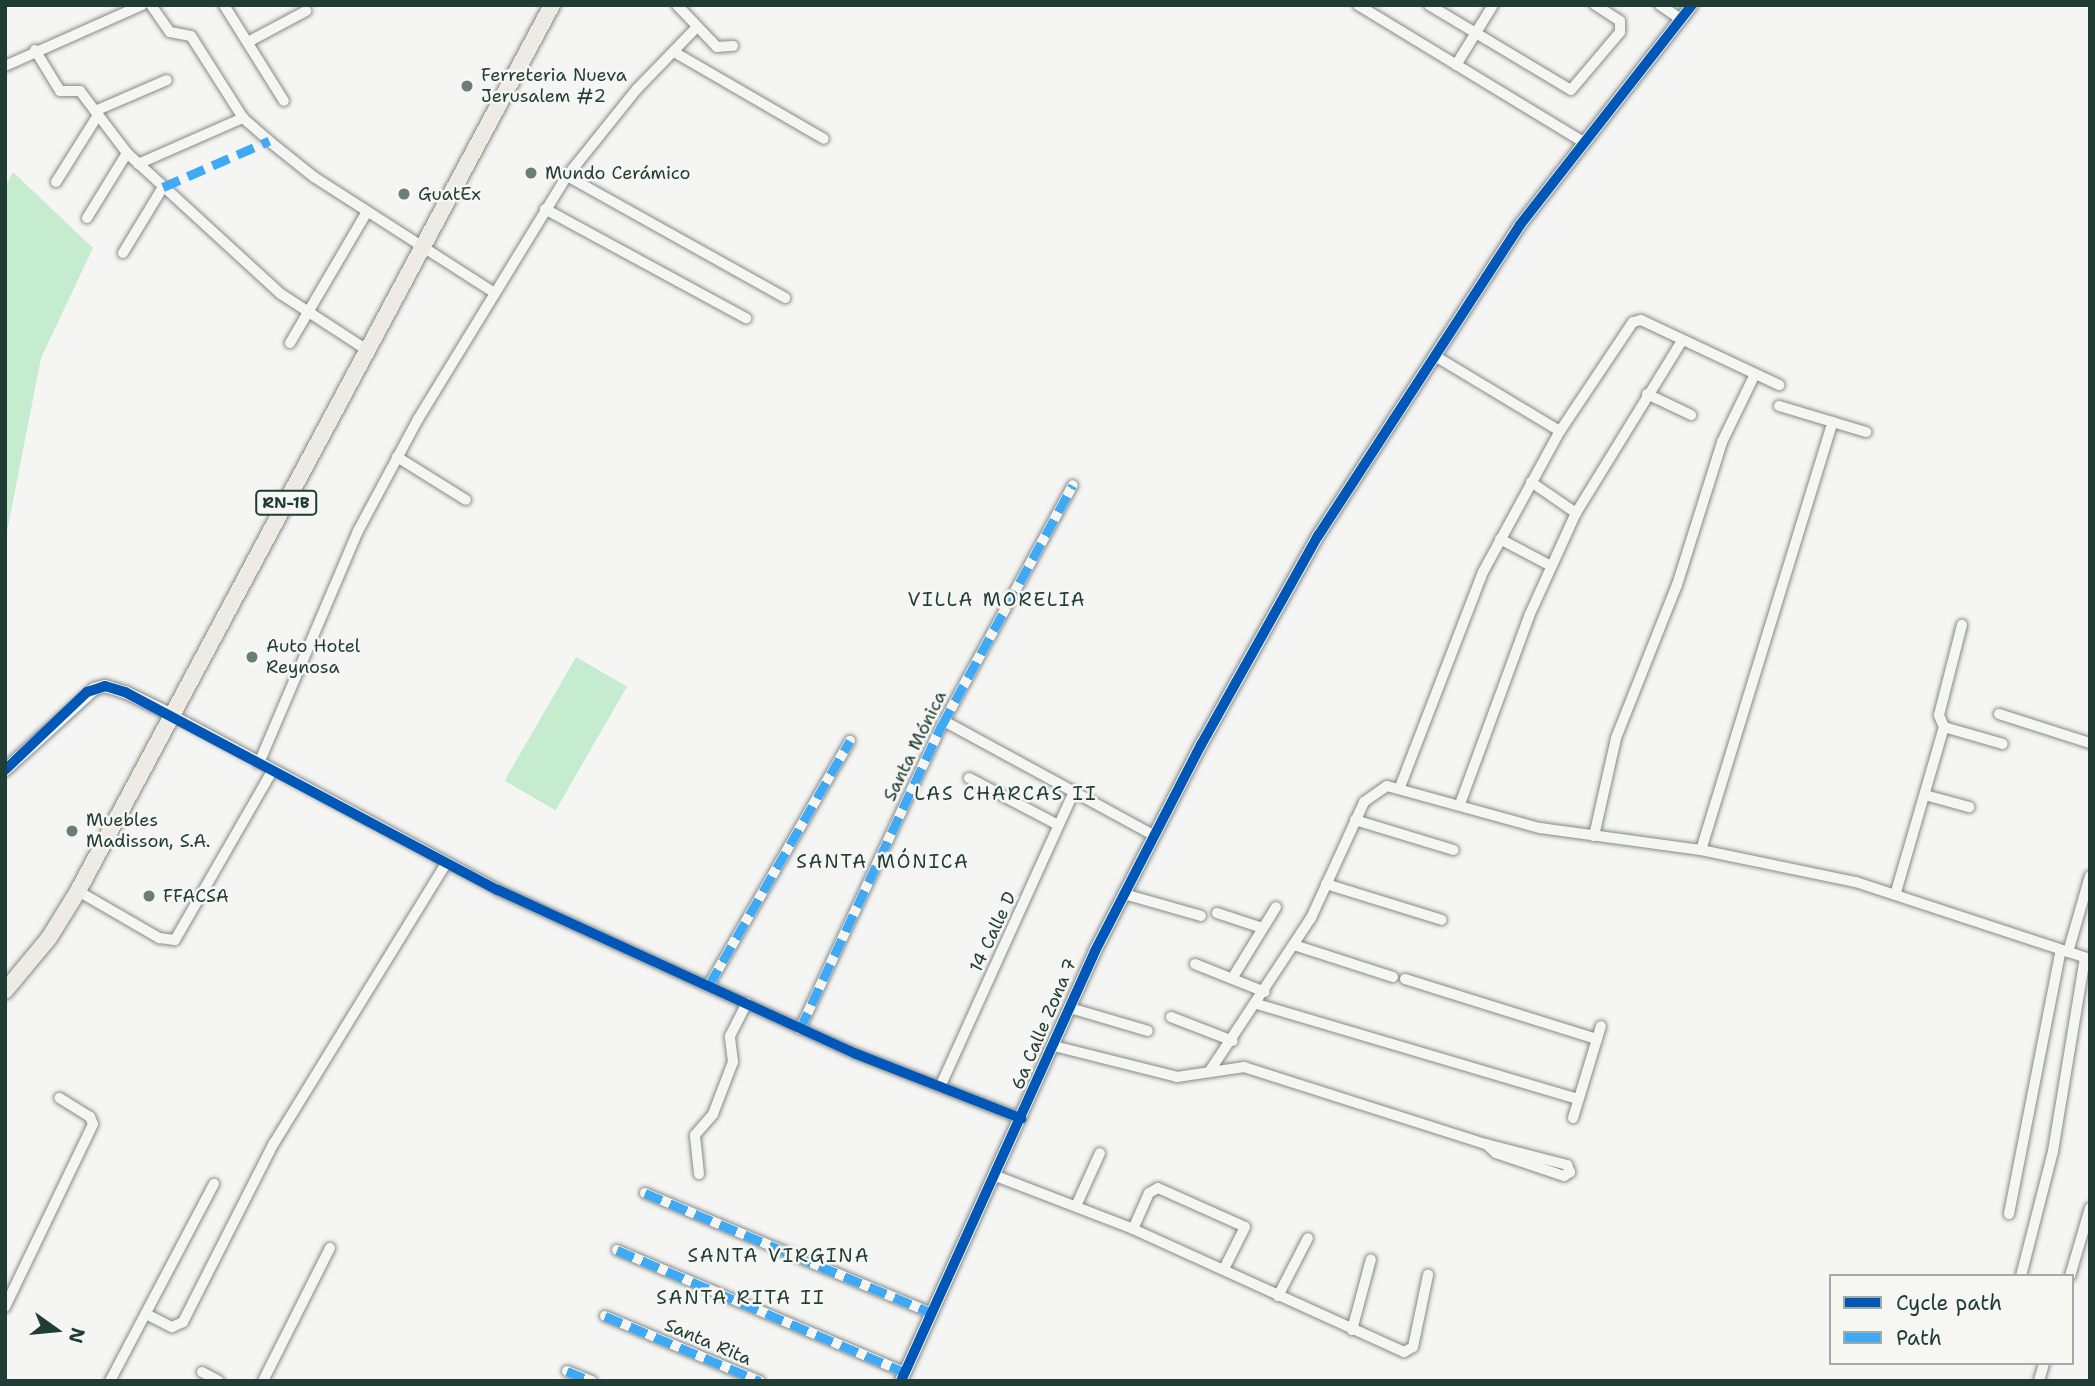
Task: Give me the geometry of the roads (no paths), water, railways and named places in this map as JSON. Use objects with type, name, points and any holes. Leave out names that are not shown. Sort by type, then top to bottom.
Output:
[{"type":"highway","name":"RN-1B","points":[[5,991],[49,938],[78,891],[552,5]]},
{"type":"street","points":[[5,66],[35,50],[142,5]]},
{"type":"street","points":[[150,5],[170,32],[191,36],[243,118],[299,166],[422,249],[495,293]]},
{"type":"street","points":[[224,5],[284,101]]},
{"type":"street","points":[[677,5],[696,28],[718,48],[733,46]]},
{"type":"street","points":[[1358,5],[1583,142]]},
{"type":"street","points":[[1429,5],[1571,90],[1620,32],[1620,21],[1595,5]]},
{"type":"street","points":[[1456,65],[1493,5]]},
{"type":"street","points":[[1660,5],[1681,19]]},
{"type":"street","name":"6a Calle Zona 7","points":[[903,1376],[1022,1119],[1070,1008],[1153,835],[1324,525],[1520,225],[1692,5]]},
{"type":"street","points":[[248,42],[306,10]]},
{"type":"street","points":[[259,764],[358,531],[397,457],[545,208],[568,176],[696,28]]},
{"type":"street","points":[[35,50],[60,91],[80,91],[127,153],[163,187],[307,313],[367,350]]},
{"type":"street","points":[[674,52],[824,139]]},
{"type":"street","points":[[57,182],[96,113],[167,80]]},
{"type":"street","points":[[138,164],[243,118]]},
{"type":"street","points":[[87,218],[127,153]]},
{"type":"street","points":[[568,176],[785,298]]},
{"type":"street","points":[[123,253],[163,187]]},
{"type":"street","points":[[545,208],[746,318]]},
{"type":"street","points":[[290,343],[367,212]]},
{"type":"street","points":[[1401,787],[1472,596],[1500,538],[1560,430],[1633,322],[1641,320],[1681,342],[1779,385]]},
{"type":"street","points":[[1460,804],[1551,566],[1576,513],[1681,342]]},
{"type":"street","points":[[1435,356],[1560,430]]},
{"type":"street","points":[[1594,835],[1616,738],[1677,585],[1721,442],[1754,376]]},
{"type":"street","points":[[1647,394],[1691,415]]},
{"type":"street","points":[[1779,406],[1866,432]]},
{"type":"street","points":[[1701,850],[1833,422]]},
{"type":"street","points":[[397,457],[466,500]]},
{"type":"street","points":[[1531,482],[1576,513]]},
{"type":"street","name":"Santa Mónica","points":[[800,1029],[944,721],[1073,485]]},
{"type":"street","points":[[1500,538],[1551,566]]},
{"type":"street","points":[[1896,892],[1944,727],[1939,715],[1962,625]]},
{"type":"street","points":[[5,770],[94,689],[105,686],[125,692],[446,863],[800,1029],[1022,1119]]},
{"type":"street","points":[[1999,714],[2090,743]]},
{"type":"street","points":[[944,721],[1153,835]]},
{"type":"street","points":[[1944,727],[2003,744]]},
{"type":"street","points":[[709,985],[850,741]]},
{"type":"street","points":[[78,891],[159,939],[175,940],[272,771]]},
{"type":"street","points":[[969,778],[1058,825]]},
{"type":"street","points":[[1209,1072],[1233,1041],[1294,945],[1355,820],[1374,791],[1401,787],[1530,826],[1701,850],[1896,892],[2087,958],[2051,1162],[2022,1274]]},
{"type":"street","name":"14 Calle D","points":[[940,1087],[1074,791]]},
{"type":"street","points":[[1924,795],[1969,807]]},
{"type":"street","points":[[1355,820],[1454,850]]},
{"type":"street","points":[[148,1315],[172,1327],[183,1322],[275,1143],[446,863]]},
{"type":"street","points":[[2009,1214],[2064,951],[2090,876]]},
{"type":"street","points":[[1326,884],[1442,920]]},
{"type":"street","points":[[1124,894],[1201,916]]},
{"type":"street","points":[[1233,977],[1276,907]]},
{"type":"street","points":[[1217,913],[1262,928]]},
{"type":"street","points":[[1294,945],[1393,977]]},
{"type":"street","points":[[1195,964],[1265,992]]},
{"type":"street","points":[[1405,979],[1597,1039]]},
{"type":"street","points":[[699,1174],[695,1135],[713,1114],[733,1062],[730,1036],[747,1003]]},
{"type":"street","points":[[1257,1004],[1578,1099]]},
{"type":"street","points":[[1070,1008],[1148,1031]]},
{"type":"street","points":[[1171,1017],[1233,1041]]},
{"type":"street","points":[[1573,1118],[1601,1026]]},
{"type":"street","points":[[1054,1046],[1177,1077],[1244,1067],[1486,1144],[1567,1165],[1570,1172],[1564,1176],[1530,1165],[1496,1153],[1486,1144]]},
{"type":"street","points":[[5,1307],[93,1124],[90,1116],[60,1098]]},
{"type":"street","points":[[1076,1206],[1101,1153]]},
{"type":"street","points":[[996,1176],[1133,1229],[1352,1330],[1409,1351],[1429,1275]]},
{"type":"street","points":[[110,1381],[148,1315],[214,1184]]},
{"type":"street","points":[[1133,1229],[1149,1193],[1158,1188],[1245,1227],[1224,1269]]},
{"type":"street","points":[[645,1193],[932,1313]]},
{"type":"street","points":[[2071,1274],[2090,1208]]},
{"type":"street","points":[[1278,1296],[1308,1238]]},
{"type":"street","points":[[264,1381],[330,1248]]},
{"type":"street","points":[[617,1250],[903,1376]]},
{"type":"street","points":[[1352,1330],[1371,1259]]},
{"type":"street","name":"Santa Rita","points":[[604,1316],[760,1381]]},
{"type":"street","points":[[202,1371],[219,1381]]},
{"type":"street","points":[[567,1371],[592,1381]]},
{"type":"place","name":"Ferreteria Nueva Jerusalem #2","points":[[467,86]]},
{"type":"place","name":"Mundo Cerámico","points":[[531,173]]},
{"type":"place","name":"GuatEx","points":[[404,194]]},
{"type":"place","name":"Auto Hotel Reynosa","points":[[252,657]]},
{"type":"place","name":"Muebles Madisson, S.A.","points":[[72,831]]},
{"type":"place","name":"FFACSA","points":[[149,896]]},
{"type":"district","name":"VILLA MORELIA","points":[[997,600]]},
{"type":"district","name":"LAS CHARCAS II","points":[[1006,794]]},
{"type":"district","name":"SANTA MÓNICA","points":[[883,862]]},
{"type":"district","name":"SANTA VIRGINA","points":[[779,1256]]},
{"type":"district","name":"SANTA RITA II","points":[[741,1298]]}]
